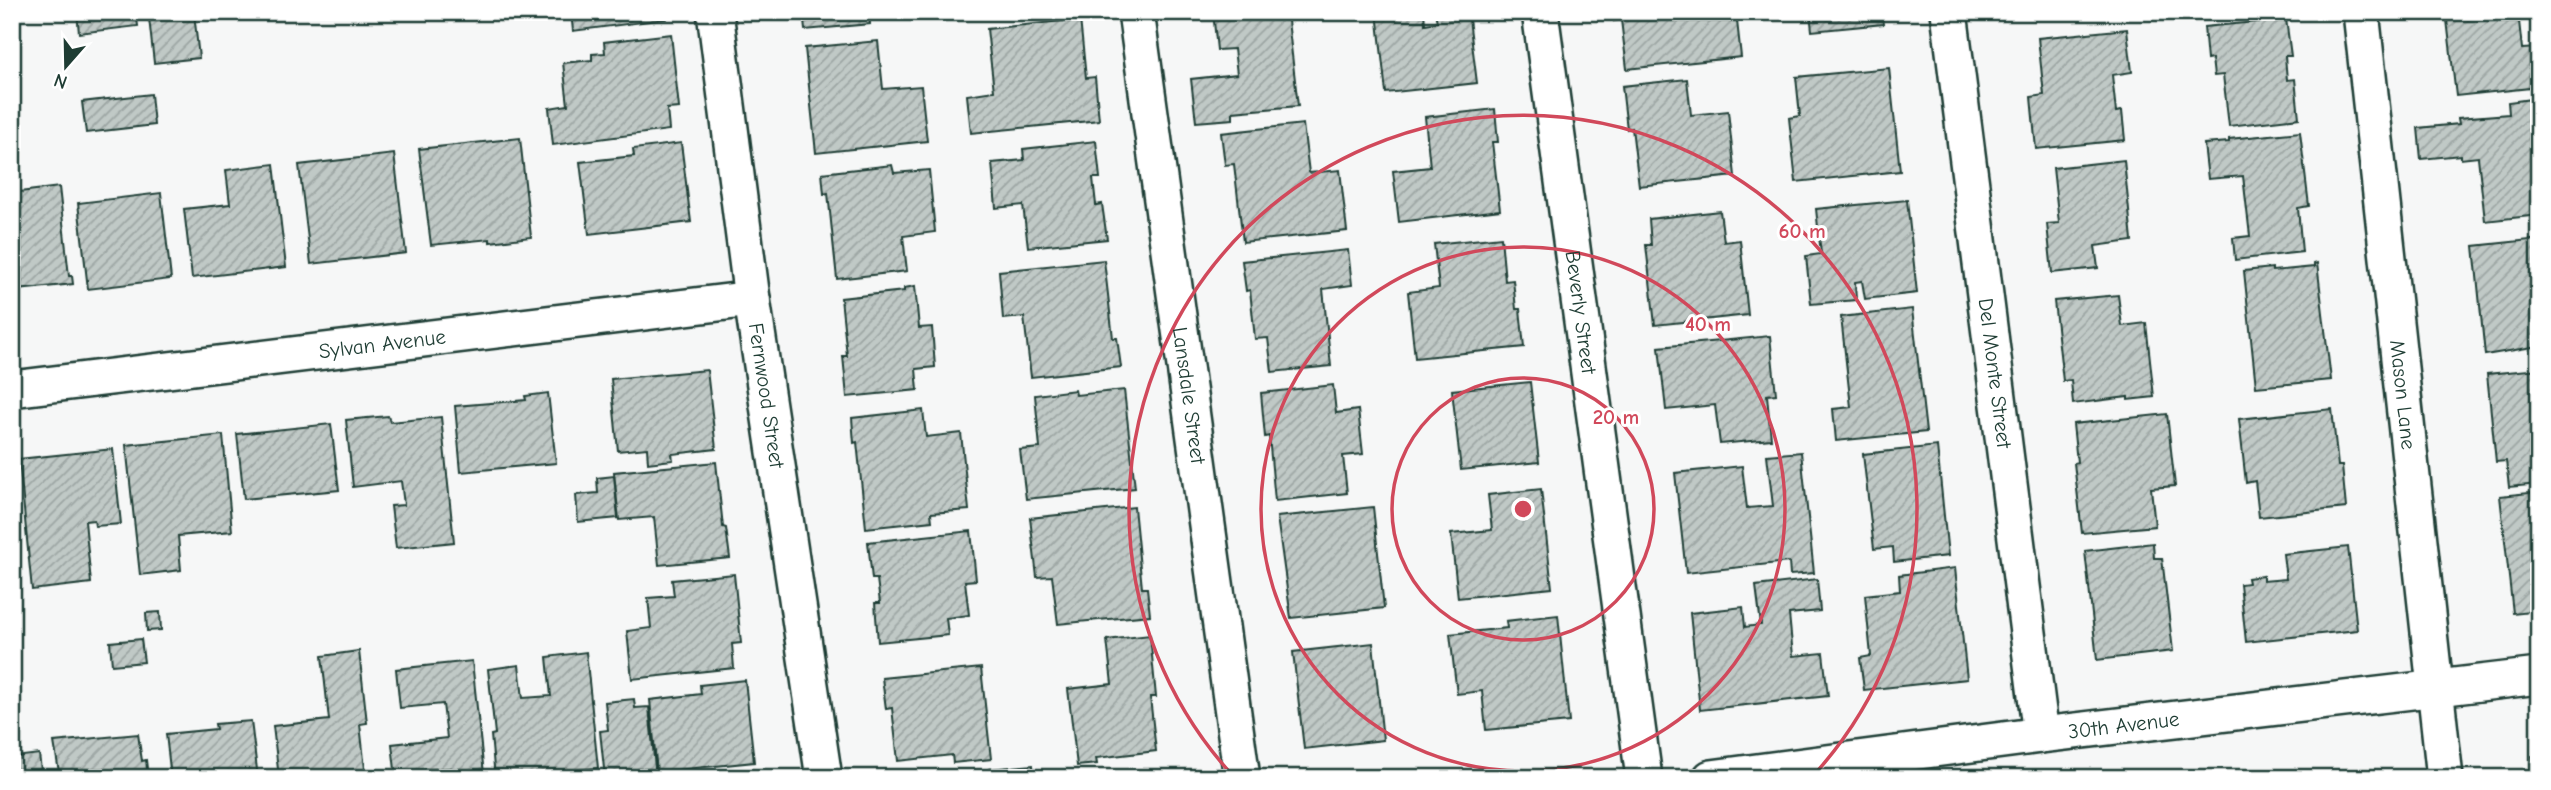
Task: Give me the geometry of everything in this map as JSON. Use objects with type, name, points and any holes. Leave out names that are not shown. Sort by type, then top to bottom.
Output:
[{"type":"street","name":"Fernwood Street","points":[[715,12],[751,299],[824,778]]},
{"type":"street","name":"Lansdale Street","points":[[1136,12],[1242,778]]},
{"type":"street","name":"Beverly Street","points":[[1540,12],[1644,778]]},
{"type":"street","name":"Del Monte Street","points":[[1949,12],[2041,735]]},
{"type":"street","name":"Mason Lane","points":[[2361,12],[2445,778]]},
{"type":"street","name":"Sylvan Avenue","points":[[12,389],[751,299]]},
{"type":"street","name":"30th Avenue","points":[[1711,778],[2041,735],[2539,676]]},
{"type":"building","points":[[77,12],[136,12],[138,26],[79,33]]},
{"type":"building","points":[[571,12],[665,12],[666,19],[573,31]]},
{"type":"building","points":[[803,12],[869,12],[870,24],[805,30]]},
{"type":"building","points":[[1213,12],[1287,12],[1298,106],[1233,112],[1233,119],[1196,122],[1191,79],[1237,74],[1234,49],[1217,50]]},
{"type":"building","points":[[1377,12],[1424,12],[1425,24],[1437,22],[1435,12],[1482,12],[1482,18],[1469,19],[1477,83],[1386,93]]},
{"type":"building","points":[[1613,12],[1736,12],[1741,57],[1627,69],[1621,20],[1614,21]]},
{"type":"building","points":[[1810,12],[1881,12],[1883,24],[1812,31]]},
{"type":"building","points":[[2027,12],[2072,12],[2028,17]]},
{"type":"building","points":[[2442,12],[2518,12],[2522,49],[2539,48],[2539,87],[2456,96],[2447,20],[2443,20]]},
{"type":"building","points":[[194,13],[199,58],[154,63],[149,18]]},
{"type":"building","points":[[12,16],[16,44],[12,45]]},
{"type":"building","points":[[1080,19],[1086,78],[1095,77],[1099,120],[971,133],[967,95],[994,91],[987,29]]},
{"type":"building","points":[[2286,19],[2291,56],[2285,56],[2287,80],[2295,79],[2299,118],[2229,126],[2223,75],[2214,76],[2212,59],[2207,60],[2204,27]]},
{"type":"building","points":[[2127,29],[2132,72],[2112,75],[2116,112],[2122,111],[2125,140],[2036,149],[2031,97],[2044,95],[2038,38]]},
{"type":"building","points":[[671,34],[679,108],[667,109],[669,130],[553,145],[549,108],[568,105],[563,63],[592,60],[592,54],[605,53],[604,42]]},
{"type":"building","points":[[878,41],[883,89],[921,86],[927,141],[816,153],[805,48]]},
{"type":"building","points":[[1889,68],[1900,171],[1796,182],[1789,118],[1800,116],[1796,77]]},
{"type":"building","points":[[1687,79],[1691,115],[1728,111],[1735,176],[1639,186],[1632,128],[1627,129],[1622,86]]},
{"type":"building","points":[[151,94],[154,125],[86,133],[82,102]]},
{"type":"building","points":[[2539,98],[2539,215],[2485,221],[2478,157],[2461,159],[2461,155],[2421,159],[2418,128],[2459,124],[2458,118],[2509,114],[2508,102]]},
{"type":"building","points":[[1495,109],[1498,142],[1492,142],[1500,210],[1399,222],[1393,171],[1430,167],[1425,117]]},
{"type":"building","points":[[1303,124],[1309,173],[1340,170],[1347,231],[1243,242],[1234,164],[1225,165],[1221,133]]},
{"type":"building","points":[[2300,132],[2309,206],[2298,208],[2302,252],[2235,260],[2233,238],[2250,236],[2243,176],[2208,179],[2204,144]]},
{"type":"building","points":[[520,138],[531,237],[431,245],[419,149]]},
{"type":"building","points":[[1096,141],[1100,178],[1093,178],[1096,205],[1102,204],[1107,239],[1028,247],[1023,205],[996,208],[992,163],[1024,160],[1023,149]]},
{"type":"building","points":[[681,143],[691,222],[589,234],[580,162],[634,156],[633,149]]},
{"type":"building","points":[[394,154],[406,253],[311,264],[299,165]]},
{"type":"building","points":[[2124,160],[2132,241],[2095,246],[2098,268],[2052,273],[2047,224],[2059,223],[2053,168]]},
{"type":"building","points":[[274,164],[286,267],[192,278],[184,209],[230,204],[226,170]]},
{"type":"building","points":[[892,165],[894,173],[929,170],[935,232],[903,236],[907,271],[837,279],[828,193],[824,194],[822,173]]},
{"type":"building","points":[[59,187],[69,276],[72,276],[73,284],[18,290],[19,300],[12,301],[12,193]]},
{"type":"building","points":[[161,193],[171,279],[88,289],[78,203]]},
{"type":"building","points":[[1907,200],[1917,293],[1865,299],[1862,281],[1855,282],[1856,300],[1811,304],[1806,256],[1821,254],[1816,209]]},
{"type":"building","points":[[1720,211],[1724,242],[1740,240],[1748,315],[1655,325],[1646,245],[1651,245],[1649,219]]},
{"type":"building","points":[[1501,237],[1505,281],[1513,280],[1516,309],[1520,309],[1524,347],[1415,358],[1408,292],[1439,288],[1434,244]]},
{"type":"building","points":[[2539,239],[2539,346],[2485,355],[2474,246]]},
{"type":"building","points":[[1348,250],[1352,285],[1323,289],[1331,366],[1272,372],[1268,338],[1255,339],[1250,290],[1246,291],[1242,261]]},
{"type":"building","points":[[1104,260],[1113,338],[1117,338],[1121,367],[1031,377],[1024,317],[1003,319],[999,271]]},
{"type":"building","points":[[2317,263],[2331,380],[2256,387],[2244,271],[2314,267]]},
{"type":"building","points":[[915,286],[919,328],[932,327],[935,367],[916,369],[918,390],[847,397],[843,356],[847,356],[841,298],[904,291],[904,288]]},
{"type":"building","points":[[2118,295],[2122,326],[2146,323],[2154,397],[2128,400],[2128,397],[2073,404],[2071,380],[2063,381],[2054,301]]},
{"type":"building","points":[[1912,309],[1926,432],[1836,441],[1833,409],[1851,407],[1841,317]]},
{"type":"building","points":[[1770,336],[1776,394],[1767,395],[1771,439],[1720,444],[1715,405],[1666,410],[1659,347]]},
{"type":"building","points":[[2539,369],[2539,484],[2509,487],[2506,461],[2496,462],[2487,374]]},
{"type":"building","points":[[707,370],[716,449],[672,454],[673,460],[648,463],[647,448],[618,451],[611,379]]},
{"type":"building","points":[[1530,382],[1539,462],[1461,470],[1452,390]]},
{"type":"building","points":[[1333,385],[1336,413],[1358,410],[1363,454],[1343,456],[1347,493],[1275,501],[1269,436],[1265,437],[1261,393]]},
{"type":"building","points":[[1075,390],[1076,395],[1124,390],[1135,488],[1026,499],[1020,450],[1040,448],[1035,395]]},
{"type":"building","points":[[548,393],[556,463],[461,472],[455,406],[526,400],[525,396]]},
{"type":"building","points":[[2332,409],[2346,508],[2259,517],[2255,481],[2246,483],[2239,419]]},
{"type":"building","points":[[923,410],[926,437],[961,433],[969,510],[931,513],[932,521],[866,528],[852,418]]},
{"type":"building","points":[[2167,414],[2175,486],[2151,488],[2155,526],[2082,533],[2074,463],[2077,462],[2073,424]]},
{"type":"building","points":[[388,416],[390,422],[441,417],[454,542],[396,548],[391,506],[404,505],[401,481],[353,487],[346,420]]},
{"type":"building","points":[[331,424],[339,490],[244,499],[237,434]]},
{"type":"building","points":[[223,435],[232,531],[178,536],[181,570],[140,575],[126,445]]},
{"type":"building","points":[[1937,446],[1948,556],[1894,562],[1893,547],[1874,549],[1863,454]]},
{"type":"building","points":[[113,449],[121,524],[95,526],[94,520],[85,521],[91,583],[32,590],[19,459]]},
{"type":"building","points":[[1801,452],[1814,573],[1790,575],[1789,562],[1686,573],[1675,473],[1742,466],[1747,508],[1773,506],[1767,455]]},
{"type":"building","points":[[716,462],[723,527],[726,528],[730,558],[659,565],[654,517],[619,520],[614,472]]},
{"type":"building","points":[[614,476],[618,518],[578,522],[576,495],[598,493],[597,478]]},
{"type":"building","points":[[1541,489],[1552,588],[1458,598],[1451,534],[1492,530],[1488,495]]},
{"type":"building","points":[[2539,492],[2539,610],[2513,613],[2500,496]]},
{"type":"building","points":[[1134,507],[1142,588],[1147,588],[1150,615],[1058,624],[1052,576],[1037,577],[1030,518]]},
{"type":"building","points":[[1373,507],[1384,608],[1291,618],[1277,517]]},
{"type":"building","points":[[971,531],[976,580],[965,581],[969,615],[946,618],[948,635],[878,642],[875,603],[880,603],[877,579],[872,579],[868,542]]},
{"type":"building","points":[[2153,543],[2154,558],[2162,558],[2173,651],[2097,660],[2085,551]]},
{"type":"building","points":[[2348,547],[2357,630],[2246,642],[2240,584],[2248,583],[2247,578],[2263,576],[2263,581],[2286,579],[2283,554]]},
{"type":"building","points":[[1955,568],[1967,679],[1864,690],[1860,658],[1871,656],[1865,595],[1900,591],[1899,575]]},
{"type":"building","points":[[734,574],[741,643],[732,644],[734,668],[632,679],[627,631],[651,628],[648,598],[674,596],[672,580]]},
{"type":"building","points":[[1817,579],[1820,611],[1789,614],[1793,656],[1823,653],[1828,696],[1700,710],[1690,613],[1743,607],[1745,627],[1761,625],[1756,586]]},
{"type":"building","points":[[160,612],[161,630],[147,631],[146,613]]},
{"type":"building","points":[[1558,615],[1569,722],[1486,730],[1482,691],[1457,694],[1450,634],[1507,628],[1506,621]]},
{"type":"building","points":[[1150,635],[1156,697],[1150,697],[1156,751],[1096,758],[1097,764],[1077,766],[1068,689],[1112,684],[1107,640]]},
{"type":"building","points":[[141,639],[144,662],[112,665],[110,642]]},
{"type":"building","points":[[1373,643],[1383,740],[1304,749],[1293,652]]},
{"type":"building","points":[[359,651],[367,723],[360,724],[366,778],[279,778],[273,726],[329,720],[322,656]]},
{"type":"building","points":[[586,652],[598,768],[539,774],[539,778],[495,778],[491,735],[495,734],[488,669],[519,665],[523,698],[551,696],[547,657]]},
{"type":"building","points":[[472,661],[484,774],[452,777],[451,768],[425,770],[425,778],[396,778],[392,744],[447,738],[443,704],[400,708],[396,669]]},
{"type":"building","points":[[981,668],[991,759],[953,763],[952,755],[898,761],[892,708],[886,709],[882,678]]},
{"type":"building","points":[[745,680],[754,762],[657,772],[650,700],[701,694],[700,685]]},
{"type":"building","points":[[634,699],[635,708],[649,707],[656,778],[605,778],[600,731],[608,730],[605,702]]},
{"type":"building","points":[[251,721],[258,778],[171,778],[166,734],[216,729],[215,724]]},
{"type":"building","points":[[138,734],[142,761],[146,760],[148,777],[157,778],[60,778],[54,742]]},
{"type":"building","points":[[39,754],[42,778],[12,778],[12,771],[16,771],[14,757]]},
{"type":"building","points":[[2539,755],[2539,778],[2534,778],[2532,756]]},
{"type":"building","points":[[1033,765],[1034,778],[990,778],[989,769]]},
{"type":"building","points":[[2381,774],[2381,778],[2340,778]]}]
